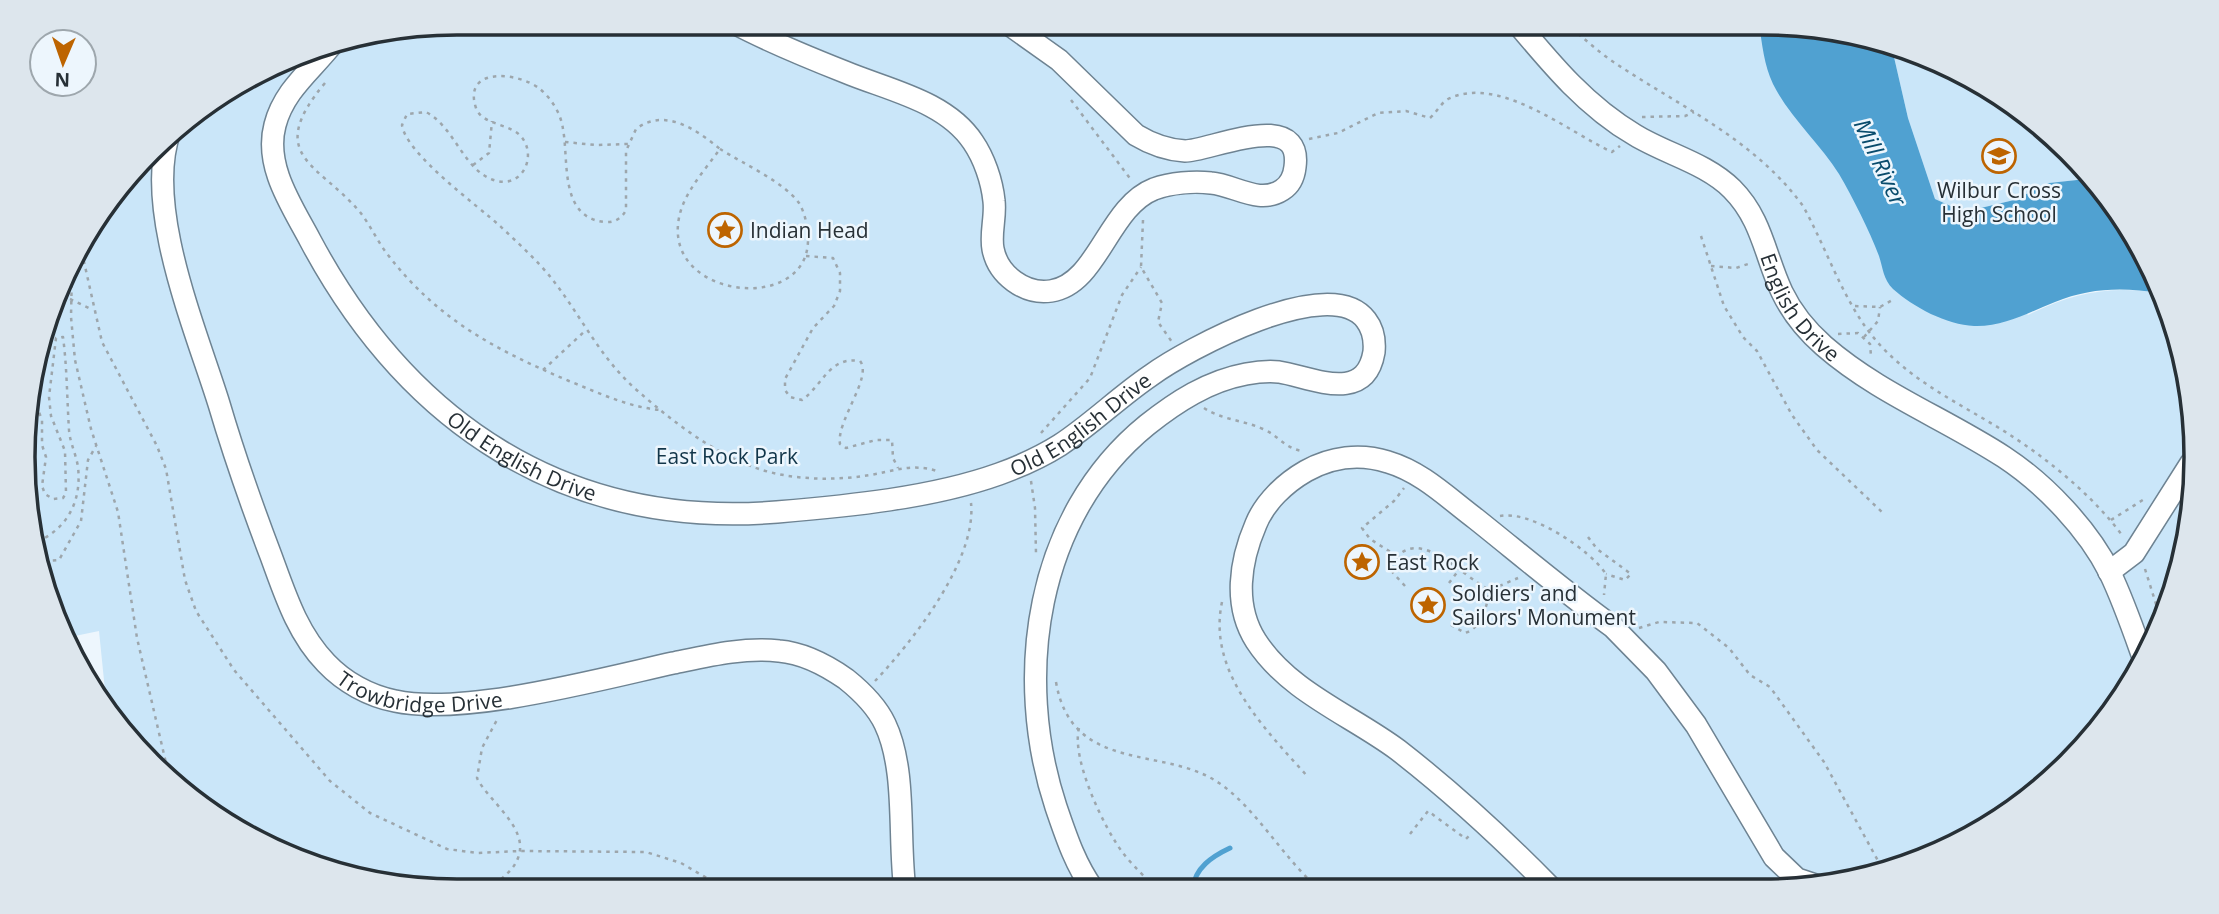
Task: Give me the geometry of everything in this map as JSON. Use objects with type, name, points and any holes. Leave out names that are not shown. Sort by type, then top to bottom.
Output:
[{"type":"street","points":[[759,35],[934,108],[964,130],[974,143],[991,185],[994,203],[992,242],[996,260],[1012,279],[1031,290],[1054,290],[1074,281],[1085,270],[1115,225],[1170,185],[1200,182],[1225,185],[1254,195],[1273,194],[1288,185],[1292,178],[1295,160],[1289,146],[1273,135],[1261,134],[1188,151],[1150,143],[1136,135],[1059,60],[1024,35]]},
{"type":"street","name":"English Drive","points":[[1527,35],[1595,107],[1636,136],[1706,170],[1731,188],[1751,213],[1782,293],[1811,334],[1891,394],[2005,457],[2024,472],[2085,536],[2109,572],[2139,646]]},
{"type":"street","name":"Old English Drive","points":[[321,57],[301,78],[279,113],[272,139],[275,168],[316,251],[359,317],[414,381],[471,433],[536,473],[573,488],[613,499],[665,508],[768,513],[855,503],[961,484],[1023,464],[1084,429],[1172,362],[1262,319],[1308,306],[1339,305],[1361,314],[1373,332],[1372,359],[1357,379],[1328,385],[1268,371],[1230,378],[1190,394],[1123,447],[1101,473],[1072,517],[1059,546],[1042,599],[1037,642],[1037,709],[1042,763],[1069,845],[1087,879]]},
{"type":"street","name":"Trowbridge Drive","points":[[166,152],[162,175],[165,219],[229,436],[257,520],[301,630],[327,664],[343,678],[377,696],[397,702],[441,705],[526,693],[722,654],[780,651],[820,664],[862,693],[884,722],[891,738],[898,778],[904,879]]},
{"type":"street","points":[[1541,879],[1443,786],[1276,665],[1250,628],[1241,581],[1252,534],[1274,497],[1313,467],[1349,457],[1386,461],[1411,472],[1439,490],[1624,637],[1656,671],[1696,725],[1774,857],[1789,873],[1798,877]]},
{"type":"street","points":[[2109,572],[2134,553],[2183,475]]},
{"type":"path","points":[[1580,35],[1612,61],[1745,145],[1790,189],[1821,238],[1854,306],[1870,332],[1900,364],[1930,388],[2019,441],[2069,480],[2122,535]]},
{"type":"path","points":[[720,149],[681,209],[680,240],[691,266],[699,275],[714,282],[746,288],[780,282],[800,267],[806,256],[808,234],[798,202],[790,193],[686,125],[660,119],[642,124],[628,144],[626,210],[618,220],[603,222],[587,216],[573,201],[566,178],[562,123],[549,98],[538,88],[513,75],[492,76],[479,85],[475,106],[478,113],[517,133],[525,141],[527,165],[522,174],[507,182],[490,178],[473,165],[437,118],[418,110],[407,114],[403,130],[414,148],[520,245],[552,279],[615,370],[663,411],[730,456],[772,472],[834,478],[912,466],[943,472],[961,484],[972,518],[960,556],[909,641],[862,693]]},
{"type":"path","points":[[328,79],[309,104],[300,128],[301,153],[307,163],[353,204],[388,255],[427,297],[490,346],[625,404],[663,411]]},
{"type":"path","points":[[1289,146],[1338,132],[1378,113],[1406,111],[1430,118],[1448,99],[1471,94],[1527,106],[1562,122],[1612,152],[1616,151],[1623,140]]},
{"type":"path","points":[[1038,435],[1090,378],[1122,295],[1141,267],[1144,233],[1141,205],[1070,98]]},
{"type":"path","points":[[1636,120],[1685,116],[1694,112]]},
{"type":"path","points":[[473,165],[489,153],[492,121]]},
{"type":"path","points":[[565,142],[628,144]]},
{"type":"path","points":[[1701,236],[1724,306],[1742,337],[1761,358],[1792,415],[1817,450],[1884,514]]},
{"type":"path","points":[[1710,266],[1736,268],[1769,254]]},
{"type":"path","points":[[806,256],[833,258],[840,273],[840,291],[834,306],[813,328],[786,379],[785,390],[790,397],[802,400],[829,369],[845,362],[860,361],[863,371],[840,430],[840,444],[846,448],[876,440],[892,440],[893,458],[898,468]]},
{"type":"path","points":[[1141,267],[1161,303],[1158,322],[1177,349]]},
{"type":"path","points":[[71,288],[75,360],[96,446],[118,512],[135,627],[166,761]]},
{"type":"path","points":[[70,299],[93,310]]},
{"type":"path","points":[[1854,306],[1881,307],[1894,299]]},
{"type":"path","points":[[1864,337],[1878,321],[1881,307]]},
{"type":"path","points":[[543,370],[586,330]]},
{"type":"path","points":[[38,410],[42,420],[42,444],[46,457],[42,486],[45,494],[53,499],[63,498],[66,493],[63,466],[65,452],[51,416],[49,397],[56,338],[63,337],[70,441],[77,464],[77,489],[70,517],[63,526],[43,538]]},
{"type":"path","points":[[1197,403],[1215,414],[1265,429],[1282,444],[1296,450]]},
{"type":"path","points":[[48,561],[59,560],[81,521],[88,460],[96,446]]},
{"type":"path","points":[[1023,464],[1034,492],[1035,563]]},
{"type":"path","points":[[2110,520],[2141,499],[2149,500]]},
{"type":"path","points":[[1394,501],[1362,528],[1370,539],[1397,556]]},
{"type":"path","points":[[1495,517],[1513,514],[1548,527],[1593,559],[1606,574],[1625,580],[1631,574],[1597,549],[1588,537]]},
{"type":"path","points":[[1405,586],[1391,569],[1397,556],[1408,549],[1424,548],[1490,590]]},
{"type":"path","points":[[1490,590],[1517,578],[1533,564]]},
{"type":"path","points":[[2145,569],[2157,607]]},
{"type":"path","points":[[1449,583],[1458,571]]},
{"type":"path","points":[[1594,613],[1605,593],[1606,574]]},
{"type":"path","points":[[1241,581],[1227,592],[1223,600],[1219,623],[1221,649],[1246,702],[1308,777]]},
{"type":"path","points":[[1451,625],[1465,633],[1475,628],[1485,612],[1490,590]]},
{"type":"path","points":[[1697,623],[1700,617]]},
{"type":"path","points":[[1624,637],[1636,629],[1659,622],[1697,623],[1729,648],[1750,675],[1775,692],[1785,710],[1824,762],[1879,863]]},
{"type":"path","points":[[1055,675],[1061,705],[1079,729],[1122,754],[1194,770],[1220,783],[1310,879]]},
{"type":"path","points":[[501,879],[514,865],[520,850],[516,831],[477,778],[482,748],[489,731],[506,710]]},
{"type":"path","points":[[1079,729],[1077,758],[1085,779],[1122,852],[1148,879]]},
{"type":"path","points":[[1410,834],[1428,811],[1468,838]]},
{"type":"green space","name":"East Rock Park","points":[[1773,35],[2028,315],[2076,296],[2124,290],[2150,292],[2170,348],[2183,429],[2180,512],[2162,593],[2127,668],[2097,714],[2079,735],[2019,792],[1949,835],[1898,857],[1871,865],[1790,878],[457,879],[402,875],[348,865],[296,847],[246,822],[200,792],[140,735],[106,691],[99,631],[75,636],[57,593],[43,539],[35,457],[39,402],[49,348],[67,296],[92,246],[122,200],[140,179],[179,140],[223,106],[270,79],[321,57],[375,43],[429,36]]},
{"type":"green space","name":"Wilbur Cross High School","points":[[1894,56],[1949,79],[1996,106],[2040,140],[2080,180],[2049,183],[2014,200],[1964,212],[1935,199],[1908,118]]},
{"type":"water","name":"Mill River","points":[[1761,35],[1844,43],[1894,56],[1908,118],[1935,199],[1964,212],[2014,200],[2049,183],[2080,180],[2113,223],[2150,292],[2093,291],[1985,326],[1953,322],[1910,302],[1887,281],[1879,256],[1839,174],[1780,96],[1765,62]]},
{"type":"waterway","points":[[1195,879],[1211,859],[1230,848]]},
{"type":"place","name":"Wilbur Cross High School","points":[[1999,156]]},
{"type":"place","name":"Indian Head","points":[[725,230]]},
{"type":"place","name":"East Rock","points":[[1362,562]]},
{"type":"place","name":"Soldiers' and Sailors' Monument","points":[[1428,605]]}]
